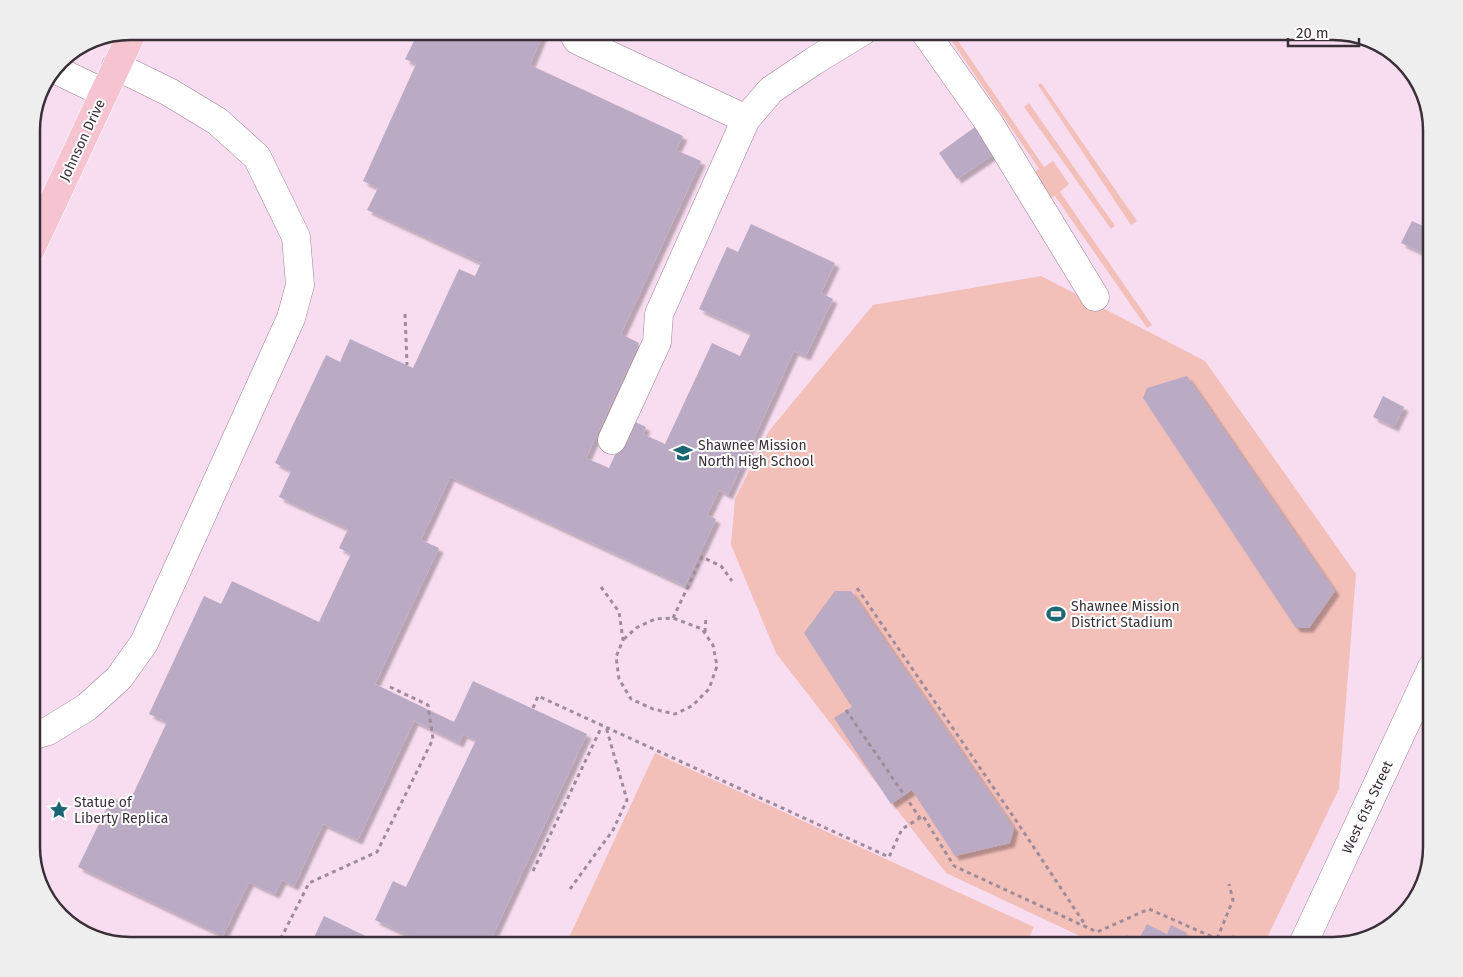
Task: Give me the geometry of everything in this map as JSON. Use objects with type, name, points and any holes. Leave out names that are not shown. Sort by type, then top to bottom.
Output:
[{"type":"main road","name":"Johnson Drive","points":[[40,232],[129,40]]},
{"type":"street","points":[[577,40],[746,119]]},
{"type":"street","points":[[612,440],[657,342],[658,314],[746,119],[771,90],[814,60],[848,40]]},
{"type":"street","points":[[930,40],[989,123],[1095,298]]},
{"type":"street","points":[[40,734],[48,731],[87,707],[119,678],[144,642],[292,318],[300,285],[296,237],[257,157],[217,121],[169,92],[116,66]]},
{"type":"street","points":[[61,72],[104,93]]},
{"type":"street","name":"West 61st Street","points":[[1306,937],[1423,686]]},
{"type":"path","points":[[405,314],[407,365]]},
{"type":"path","points":[[673,618],[702,558],[721,566],[732,581]]},
{"type":"path","points":[[601,587],[619,612],[623,640]]},
{"type":"path","points":[[857,588],[1012,814],[1086,927]]},
{"type":"path","points":[[705,633],[706,616]]},
{"type":"path","points":[[673,618],[702,629],[705,633],[713,645],[717,666],[709,689],[692,706],[675,714],[653,710],[631,699],[619,679],[616,657],[623,640],[636,628],[655,619],[673,618]]},
{"type":"path","points":[[282,937],[309,883],[377,852],[433,739],[428,705],[390,687]]},
{"type":"path","points":[[532,708],[538,696],[889,857],[902,829],[923,816],[954,866],[1097,932],[1149,909],[1212,937]]},
{"type":"path","points":[[846,710],[920,818]]},
{"type":"path","points":[[534,871],[604,726]]},
{"type":"path","points":[[570,889],[613,830],[627,800],[604,726]]},
{"type":"path","points":[[1218,937],[1233,900],[1229,884]]},
{"type":"shaded area","points":[[951,40],[957,40],[1044,167],[1053,161],[1069,184],[1060,192],[1152,325],[1147,328],[1055,196],[1044,199],[1029,176],[1039,169]]},
{"type":"shaded area","points":[[1041,83],[1137,221],[1131,225],[1038,85]]},
{"type":"shaded area","points":[[1029,103],[1115,226],[1111,229],[1024,107]]},
{"type":"shaded area","name":"Shawnee Mission District Stadium","points":[[1041,276],[1205,361],[1356,574],[1339,789],[1267,937],[1082,937],[946,873],[776,653],[731,545],[735,499],[769,431],[873,305]]},
{"type":"shaded area","points":[[655,753],[1034,927],[1029,937],[569,937]]},
{"type":"building","name":"Shawnee Mission North High School","points":[[414,40],[540,40],[530,65],[683,136],[676,150],[701,161],[621,334],[639,343],[586,458],[609,468],[631,420],[646,427],[643,434],[665,444],[712,343],[740,356],[751,333],[699,309],[727,247],[738,252],[751,224],[835,263],[821,293],[833,299],[806,356],[794,351],[728,495],[719,490],[707,515],[716,519],[685,586],[450,477],[421,540],[439,548],[375,684],[454,722],[473,681],[587,734],[492,937],[411,937],[375,920],[393,881],[406,887],[476,740],[463,734],[459,743],[414,721],[358,840],[323,824],[294,886],[282,880],[275,894],[249,882],[223,936],[78,867],[112,797],[128,805],[167,722],[149,714],[204,596],[221,604],[232,581],[319,622],[351,554],[339,548],[348,529],[279,497],[291,471],[275,463],[326,355],[340,362],[350,339],[413,368],[459,269],[475,276],[481,263],[367,210],[378,188],[363,181],[416,64],[405,59]]},
{"type":"building","points":[[975,127],[994,154],[957,179],[939,153]]},
{"type":"building","points":[[1412,221],[1423,226],[1423,253],[1401,243]]},
{"type":"building","points":[[1187,376],[1335,591],[1309,628],[1296,628],[1143,398],[1147,388]]},
{"type":"building","points":[[1383,396],[1404,407],[1394,427],[1373,417]]},
{"type":"building","points":[[835,591],[851,591],[1014,828],[1010,843],[955,856],[912,790],[891,804],[834,718],[852,707],[804,633]]},
{"type":"building","points":[[324,916],[367,937],[314,937]]},
{"type":"building","points":[[1147,924],[1167,934],[1171,925],[1187,933],[1185,937],[1140,937]]},
{"type":"place","name":"Shawnee Mission North High School","points":[[683,453]]},
{"type":"place","name":"Shawnee Mission District Stadium","points":[[1056,614]]},
{"type":"place","name":"Statue of Liberty Replica","points":[[59,810]]}]
